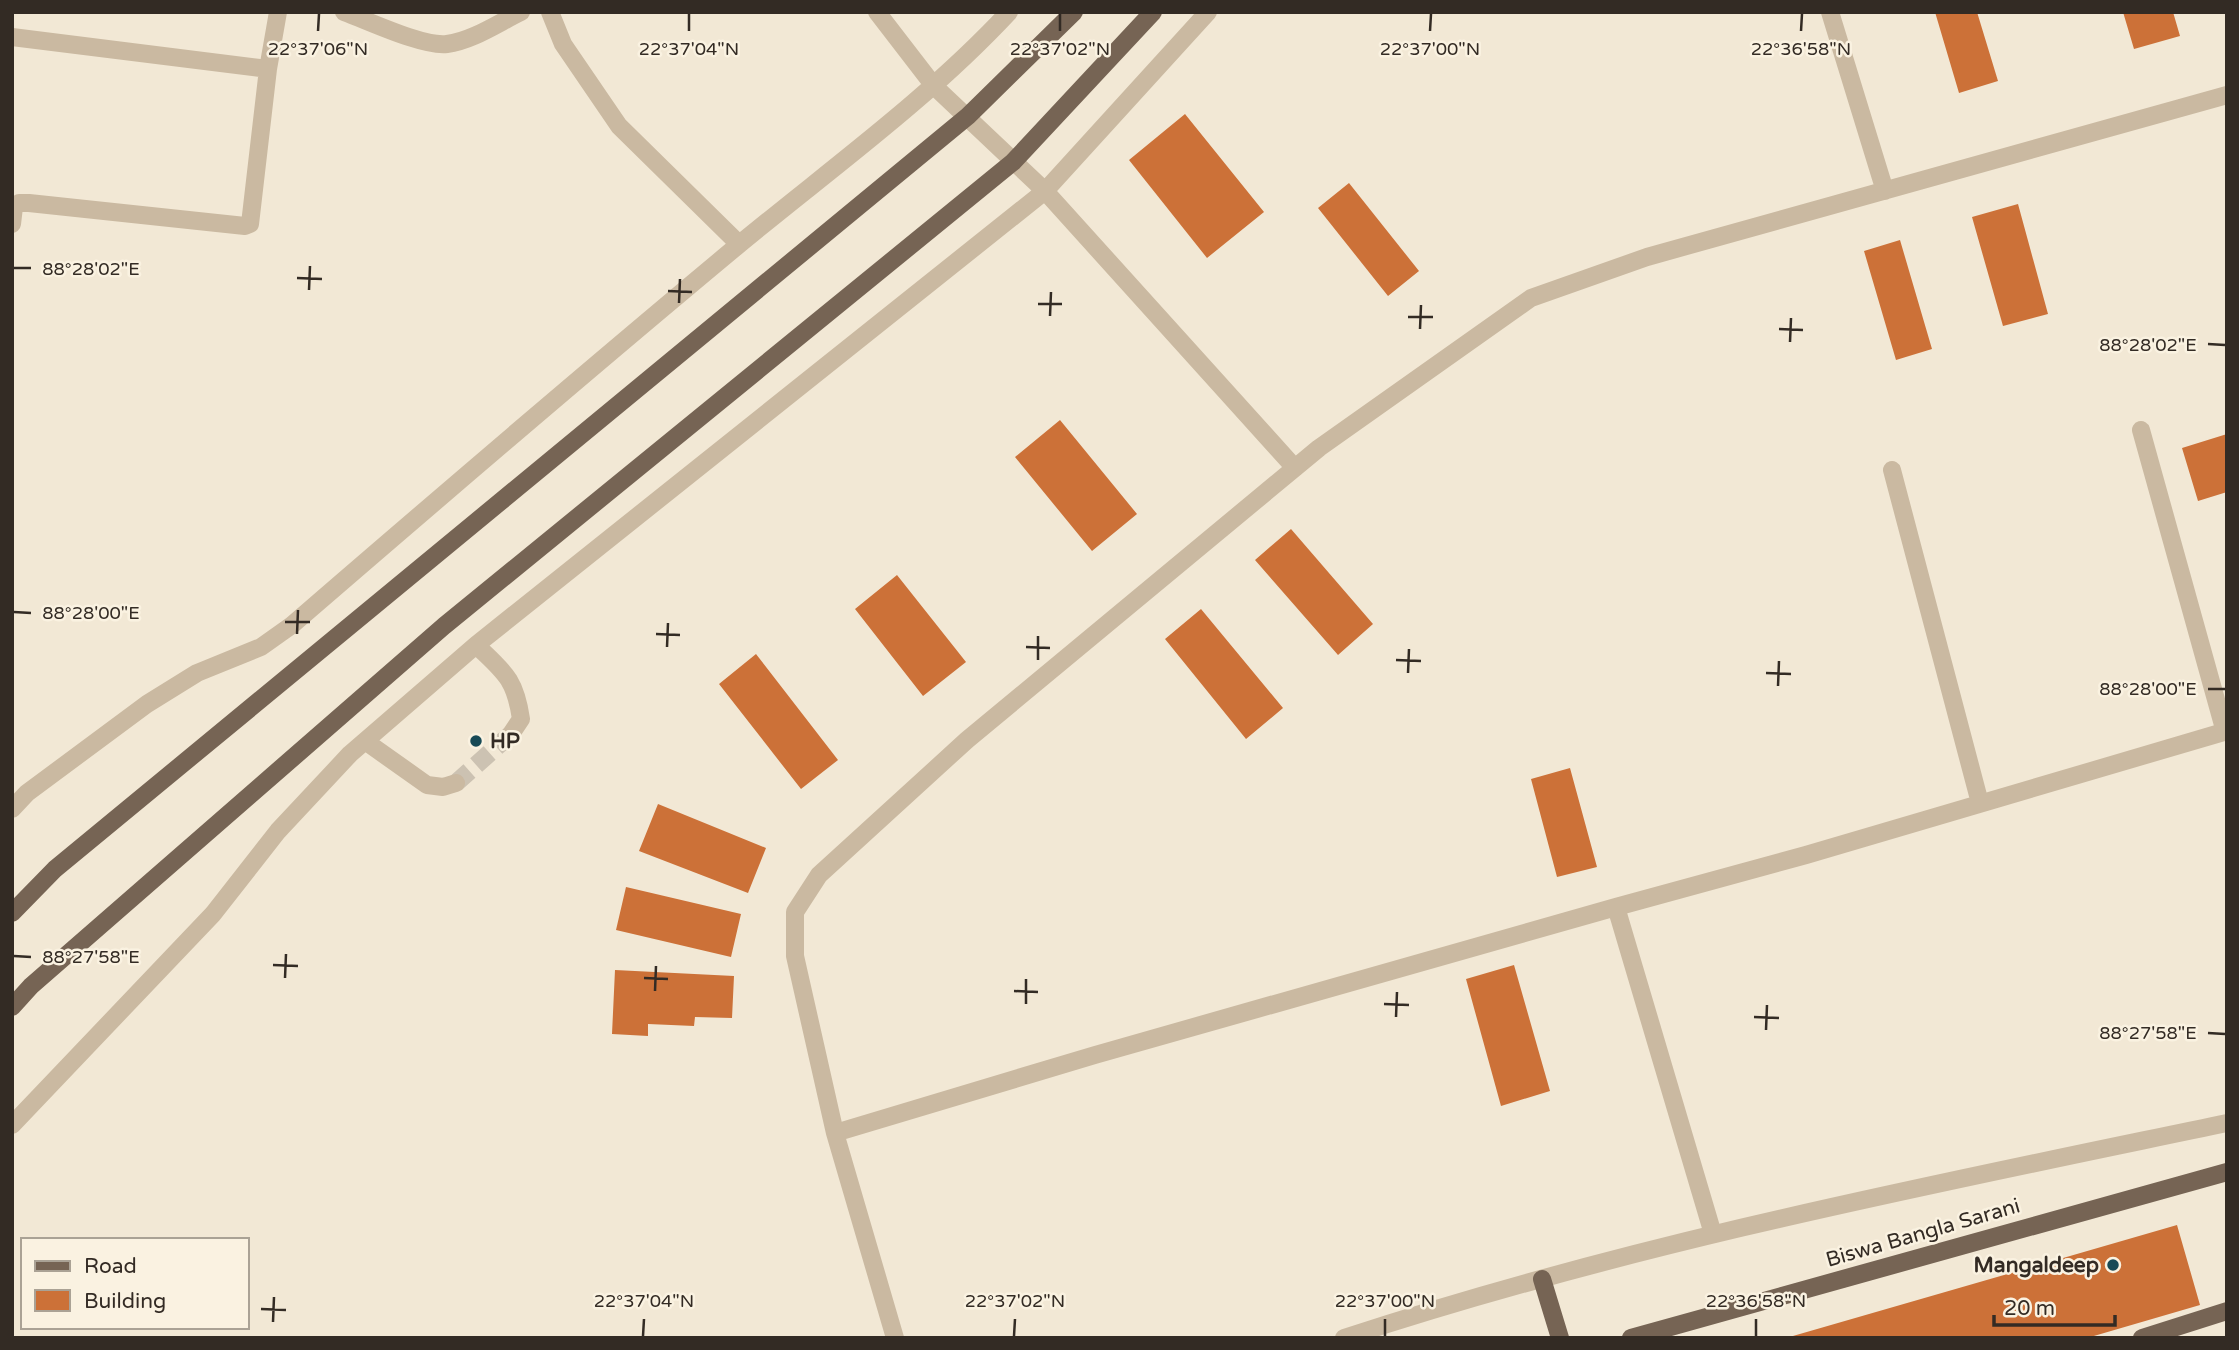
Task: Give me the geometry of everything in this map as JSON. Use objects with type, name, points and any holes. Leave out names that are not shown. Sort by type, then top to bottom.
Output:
[{"type":"main road","points":[[12,912],[55,869],[968,116],[1074,12]]},
{"type":"main road","points":[[12,1007],[31,986],[444,626],[1013,162],[1153,12]]},
{"type":"main road","name":"Biswa Bangla Sarani","points":[[1631,1338],[2227,1172]]},
{"type":"main road","points":[[1542,1279],[1560,1338]]},
{"type":"main road","points":[[2142,1338],[2227,1311]]},
{"type":"street","points":[[12,224],[15,207],[19,203],[29,203],[245,226],[250,224],[268,69],[278,12]]},
{"type":"street","points":[[344,12],[428,43],[443,45],[463,40],[521,12]]},
{"type":"street","points":[[550,12],[563,44],[619,125],[739,244]]},
{"type":"street","points":[[877,12],[934,86],[1045,191],[1296,468]]},
{"type":"street","points":[[12,809],[27,793],[147,704],[197,673],[261,647],[292,625],[523,425],[739,244],[934,86],[1009,12]]},
{"type":"street","points":[[12,1125],[213,914],[278,831],[365,741],[476,645],[1045,191],[1208,12]]},
{"type":"street","points":[[1830,12],[1885,191]]},
{"type":"street","points":[[12,37],[268,69]]},
{"type":"street","points":[[895,1338],[835,1133],[794,956],[795,912],[819,876],[967,740],[1319,448],[1531,298],[1647,257],[2227,95]]},
{"type":"street","points":[[835,1133],[1096,1055],[1807,855],[2226,732],[2141,430]]},
{"type":"street","points":[[1892,470],[1980,803]]},
{"type":"street","points":[[476,645],[509,677],[518,698],[520,719],[511,734]]},
{"type":"street","points":[[365,741],[427,785],[443,787],[456,783]]},
{"type":"street","points":[[1616,907],[1713,1234]]},
{"type":"street","points":[[1344,1338],[1448,1304],[1713,1234],[1973,1175],[2227,1123]]},
{"type":"building","points":[[1935,12],[1977,12],[1998,81],[1959,93]]},
{"type":"building","points":[[2123,12],[2173,12],[2180,36],[2134,49]]},
{"type":"building","points":[[1185,114],[1264,212],[1207,258],[1129,160]]},
{"type":"building","points":[[1349,183],[1419,271],[1388,296],[1318,208]]},
{"type":"building","points":[[2018,204],[2048,314],[2003,326],[1972,217]]},
{"type":"building","points":[[1900,240],[1932,349],[1896,360],[1864,251]]},
{"type":"building","points":[[1060,420],[1137,514],[1092,551],[1015,457]]},
{"type":"building","points":[[2227,434],[2227,492],[2198,501],[2182,448]]},
{"type":"building","points":[[1291,529],[1373,624],[1338,655],[1255,560]]},
{"type":"building","points":[[897,575],[966,662],[923,696],[855,609]]},
{"type":"building","points":[[1201,609],[1283,708],[1246,739],[1165,639]]},
{"type":"building","points":[[756,654],[838,760],[801,789],[719,684]]},
{"type":"building","points":[[1570,768],[1597,867],[1557,877],[1531,779]]},
{"type":"building","points":[[658,804],[766,848],[748,893],[639,851]]},
{"type":"building","points":[[626,887],[741,914],[731,957],[616,930]]},
{"type":"building","points":[[1514,965],[1550,1091],[1501,1106],[1466,979]]},
{"type":"building","points":[[615,970],[734,976],[732,1018],[695,1017],[694,1026],[648,1024],[648,1036],[612,1034]]},
{"type":"building","name":"Mangaldeep","points":[[2177,1225],[2200,1305],[2087,1338],[1786,1338]]},
{"type":"tunnel","points":[[456,783],[511,734]]},
{"type":"place","name":"HP","points":[[476,741]]},
{"type":"place","name":"Mangaldeep","points":[[2113,1265]]}]
